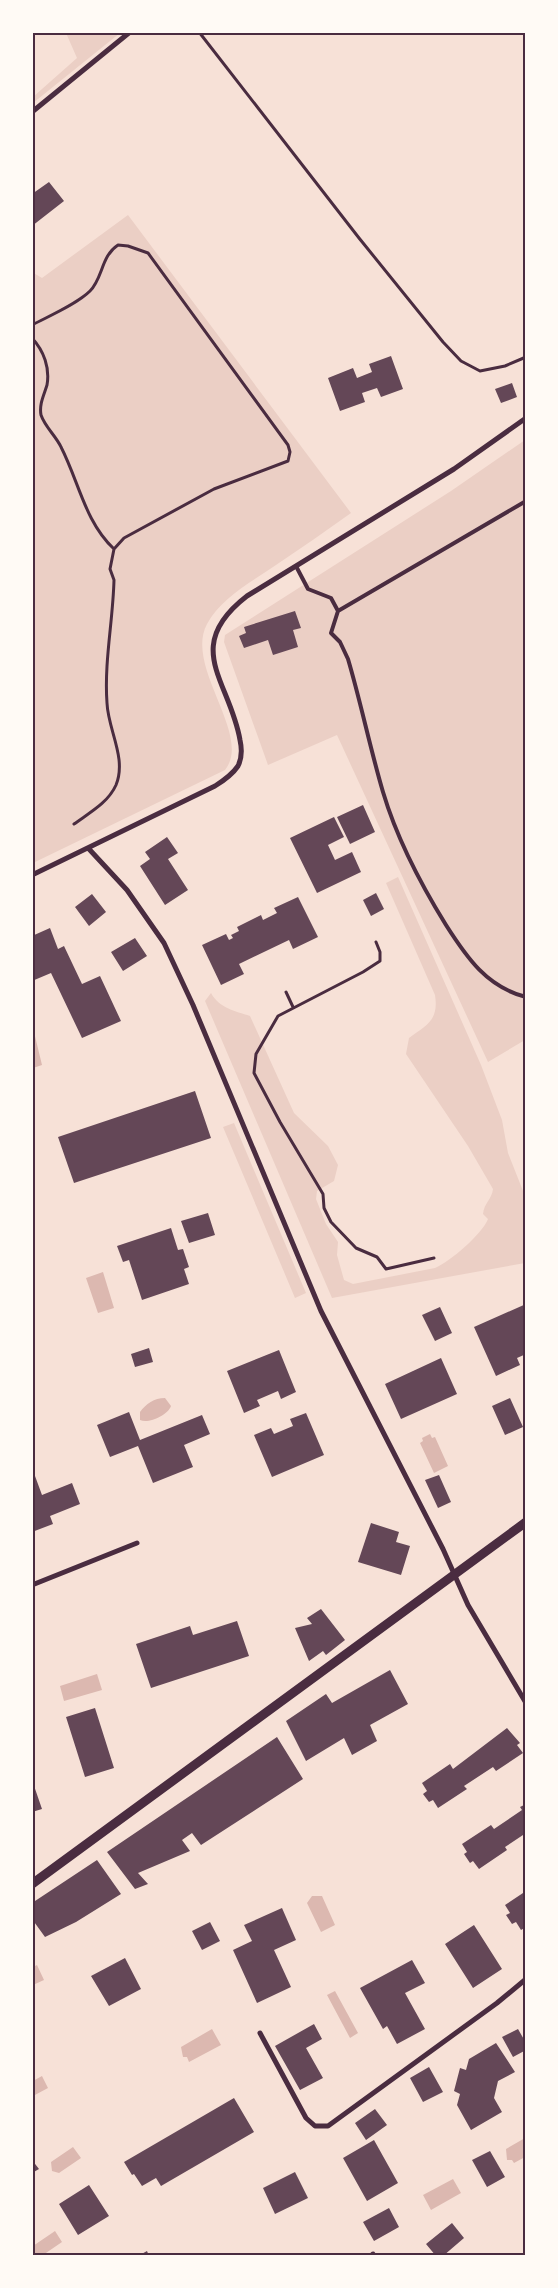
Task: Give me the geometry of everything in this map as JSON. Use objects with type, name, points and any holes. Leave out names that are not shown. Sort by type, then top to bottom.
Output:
[{"type":"street","points":[[32,112],[130,32]]},
{"type":"street","points":[[32,875],[214,786],[237,767],[241,754],[239,732],[215,668],[213,642],[216,632],[232,608],[247,596],[297,568],[454,469],[526,418]]},
{"type":"street","points":[[89,848],[127,890],[164,943],[193,1005],[321,1310],[468,1605],[526,1703]]},
{"type":"street","points":[[32,1884],[526,1522]]},
{"type":"street","points":[[32,1585],[137,1543]]},
{"type":"street","points":[[260,2033],[306,2118],[315,2126],[328,2126],[497,2004],[526,1980]]},
{"type":"lane","points":[[526,501],[338,611],[331,633],[340,642],[348,659],[383,792],[416,873],[454,938],[478,971],[496,985],[526,997]]},
{"type":"lane","points":[[297,568],[308,589],[331,598],[338,611]]},
{"type":"path","points":[[199,32],[359,238],[443,342],[461,360],[480,371],[505,366],[526,357]]},
{"type":"path","points":[[32,326],[88,293],[96,282],[107,255],[118,245],[148,253],[288,446],[290,452],[288,460],[214,489],[124,538],[114,549],[110,569],[114,580],[107,704],[117,745],[119,768],[116,784],[108,797],[74,824]]},
{"type":"path","points":[[32,338],[40,349],[48,368],[40,411],[44,423],[60,445],[96,529],[114,549]]},
{"type":"path","points":[[376,942],[380,952],[380,961],[364,972],[278,1016],[256,1054],[254,1073],[322,1194],[326,1215],[356,1248],[377,1257],[386,1269],[434,1258]]},
{"type":"path","points":[[286,992],[294,1008]]},
{"type":"shaded area","points":[[66,33],[120,33],[33,103],[33,97],[77,58]]},
{"type":"shaded area","points":[[128,215],[351,513],[237,591],[220,606],[207,624],[202,641],[204,660],[231,738],[231,755],[225,770],[33,863],[32,272],[42,278]]},
{"type":"shaded area","points":[[525,440],[525,1040],[488,1062],[337,735],[268,765],[224,642],[225,635],[451,491]]},
{"type":"shaded area","points":[[398,877],[481,1065],[502,1120],[508,1153],[525,1196],[525,1263],[332,1298],[205,1001],[211,993],[223,1006],[250,1016],[294,1113],[328,1146],[338,1165],[334,1181],[317,1191],[316,1199],[326,1224],[338,1242],[337,1255],[344,1280],[353,1284],[442,1265],[465,1246],[485,1225],[488,1219],[483,1214],[493,1189],[468,1146],[406,1054],[409,1038],[430,1021],[436,1003],[435,995],[386,883]]},
{"type":"shaded area","points":[[32,1028],[42,1065],[33,1068]]},
{"type":"shaded area","points":[[234,1123],[306,1293],[295,1298],[223,1127]]},
{"type":"shaded area","points":[[103,1272],[114,1308],[98,1313],[86,1278]]},
{"type":"shaded area","points":[[165,1398],[171,1406],[166,1413],[153,1420],[140,1420],[140,1412],[145,1406],[154,1400]]},
{"type":"shaded area","points":[[430,1434],[432,1438],[435,1437],[448,1466],[434,1473],[420,1443],[423,1441],[422,1438]]},
{"type":"shaded area","points":[[97,1674],[102,1690],[64,1701],[60,1686]]},
{"type":"shaded area","points":[[312,1896],[322,1896],[335,1925],[321,1932],[307,1903]]},
{"type":"shaded area","points":[[37,1965],[44,1980],[33,1985],[33,1967]]},
{"type":"shaded area","points":[[335,1991],[358,2033],[350,2038],[327,1995]]},
{"type":"shaded area","points":[[212,2029],[221,2045],[189,2062],[187,2057],[183,2057],[181,2047]]},
{"type":"shaded area","points":[[42,2076],[48,2088],[33,2096],[33,2081]]},
{"type":"shaded area","points":[[525,2138],[525,2157],[514,2163],[512,2160],[507,2160],[506,2149]]},
{"type":"shaded area","points":[[73,2147],[81,2158],[59,2173],[52,2171],[51,2162]]},
{"type":"shaded area","points":[[453,2179],[461,2193],[431,2210],[423,2195]]},
{"type":"shaded area","points":[[55,2231],[62,2242],[43,2255],[33,2255],[33,2246]]},
{"type":"building","points":[[49,182],[64,201],[32,226],[32,194]]},
{"type":"building","points":[[391,356],[403,389],[381,397],[377,388],[362,393],[365,402],[340,411],[328,378],[353,368],[357,378],[372,372],[369,364]]},
{"type":"building","points":[[512,383],[517,397],[501,403],[495,389]]},
{"type":"building","points":[[295,611],[301,628],[293,630],[298,647],[273,655],[268,640],[244,648],[239,636],[246,633],[244,627]]},
{"type":"building","points":[[363,805],[375,832],[350,844],[337,817]]},
{"type":"building","points":[[334,817],[344,837],[328,845],[335,860],[352,852],[361,872],[317,893],[290,838]]},
{"type":"building","points":[[167,837],[178,853],[168,859],[188,890],[165,905],[140,866],[150,859],[145,852]]},
{"type":"building","points":[[376,893],[384,909],[371,916],[363,900]]},
{"type":"building","points":[[92,894],[106,912],[89,926],[75,907]]},
{"type":"building","points":[[298,897],[318,937],[293,949],[289,940],[239,964],[244,974],[221,985],[202,945],[226,934],[229,940],[233,938],[231,935],[239,931],[237,927],[261,915],[263,920],[277,913],[274,908]]},
{"type":"building","points":[[50,928],[58,949],[64,946],[82,984],[100,976],[121,1021],[82,1038],[51,973],[32,981],[32,936]]},
{"type":"building","points":[[135,938],[147,956],[123,971],[111,952]]},
{"type":"building","points":[[195,1091],[211,1138],[74,1183],[58,1137]]},
{"type":"building","points":[[208,1213],[215,1235],[189,1243],[181,1221]]},
{"type":"building","points":[[171,1228],[178,1250],[183,1249],[189,1267],[184,1269],[189,1284],[142,1300],[129,1260],[123,1262],[117,1246]]},
{"type":"building","points":[[526,1304],[526,1354],[517,1358],[520,1365],[496,1376],[474,1327]]},
{"type":"building","points":[[440,1307],[452,1333],[435,1341],[422,1315]]},
{"type":"building","points":[[149,1348],[153,1362],[135,1367],[131,1354]]},
{"type":"building","points":[[279,1350],[296,1392],[281,1399],[278,1391],[257,1400],[260,1406],[244,1413],[227,1371]]},
{"type":"building","points":[[441,1358],[457,1394],[401,1419],[385,1384]]},
{"type":"building","points":[[510,1398],[523,1427],[505,1435],[492,1406]]},
{"type":"building","points":[[129,1412],[140,1440],[202,1415],[210,1434],[184,1445],[193,1467],[153,1483],[138,1446],[110,1457],[97,1425]]},
{"type":"building","points":[[306,1413],[324,1455],[272,1477],[254,1435],[271,1428],[274,1434],[293,1426],[290,1419]]},
{"type":"building","points":[[439,1475],[451,1502],[438,1508],[425,1480]]},
{"type":"building","points":[[35,1476],[42,1495],[72,1483],[80,1504],[50,1516],[53,1524],[32,1532],[32,1477]]},
{"type":"building","points":[[371,1523],[399,1532],[396,1542],[410,1546],[401,1575],[358,1562]]},
{"type":"building","points":[[321,1609],[345,1640],[326,1655],[323,1651],[309,1661],[295,1628],[312,1624],[307,1618]]},
{"type":"building","points":[[237,1621],[249,1656],[151,1688],[136,1644],[190,1626],[193,1635]]},
{"type":"building","points":[[390,1670],[408,1704],[370,1725],[377,1741],[352,1755],[344,1738],[306,1761],[286,1721],[326,1694],[332,1703]]},
{"type":"building","points":[[95,1708],[114,1768],[85,1777],[66,1717]]},
{"type":"building","points":[[507,1728],[520,1743],[517,1745],[523,1753],[496,1771],[493,1767],[464,1786],[467,1789],[438,1808],[433,1800],[429,1802],[423,1794],[427,1791],[422,1783],[450,1764],[453,1769]]},
{"type":"building","points":[[277,1737],[303,1779],[201,1845],[192,1833],[182,1840],[190,1851],[138,1873],[148,1884],[135,1889],[107,1852]]},
{"type":"building","points":[[32,1780],[42,1809],[32,1812]]},
{"type":"building","points":[[526,1804],[526,1833],[505,1847],[507,1850],[479,1869],[473,1861],[470,1863],[464,1854],[467,1852],[462,1844],[491,1825],[494,1829],[522,1810],[520,1807]]},
{"type":"building","points":[[97,1860],[121,1894],[76,1922],[45,1937],[32,1919],[32,1903]]},
{"type":"building","points":[[526,1891],[526,1927],[521,1930],[516,1922],[512,1924],[506,1915],[510,1913],[505,1905]]},
{"type":"building","points":[[282,1908],[296,1940],[274,1950],[291,1987],[257,2003],[233,1950],[252,1941],[244,1925]]},
{"type":"building","points":[[210,1922],[220,1941],[202,1950],[192,1931]]},
{"type":"building","points":[[474,1925],[502,1969],[473,1988],[445,1944]]},
{"type":"building","points":[[125,1958],[141,1989],[109,2006],[91,1976]]},
{"type":"building","points":[[412,1960],[425,1983],[405,1993],[425,2029],[397,2044],[387,2026],[383,2029],[360,1988]]},
{"type":"building","points":[[314,2024],[322,2039],[306,2048],[323,2078],[300,2090],[275,2046]]},
{"type":"building","points":[[518,2029],[526,2043],[526,2050],[513,2057],[502,2037]]},
{"type":"building","points":[[496,2043],[515,2072],[498,2081],[494,2098],[502,2112],[471,2130],[457,2105],[460,2094],[454,2091],[460,2068],[466,2070],[469,2059]]},
{"type":"building","points":[[429,2067],[443,2092],[423,2102],[410,2078]]},
{"type":"building","points":[[234,2098],[254,2132],[161,2186],[156,2178],[142,2186],[134,2174],[132,2175],[124,2162]]},
{"type":"building","points":[[375,2109],[387,2125],[366,2140],[355,2123]]},
{"type":"building","points":[[374,2140],[398,2183],[367,2201],[343,2158]]},
{"type":"building","points":[[490,2151],[505,2177],[487,2187],[472,2160]]},
{"type":"building","points":[[32,2160],[39,2169],[32,2173]]},
{"type":"building","points":[[295,2172],[308,2198],[275,2214],[263,2188]]},
{"type":"building","points":[[89,2185],[109,2216],[78,2235],[59,2204]]},
{"type":"building","points":[[389,2208],[399,2227],[374,2241],[363,2222]]},
{"type":"building","points":[[452,2223],[464,2238],[443,2256],[436,2256],[426,2244]]},
{"type":"building","points":[[147,2251],[149,2256],[138,2256]]}]
